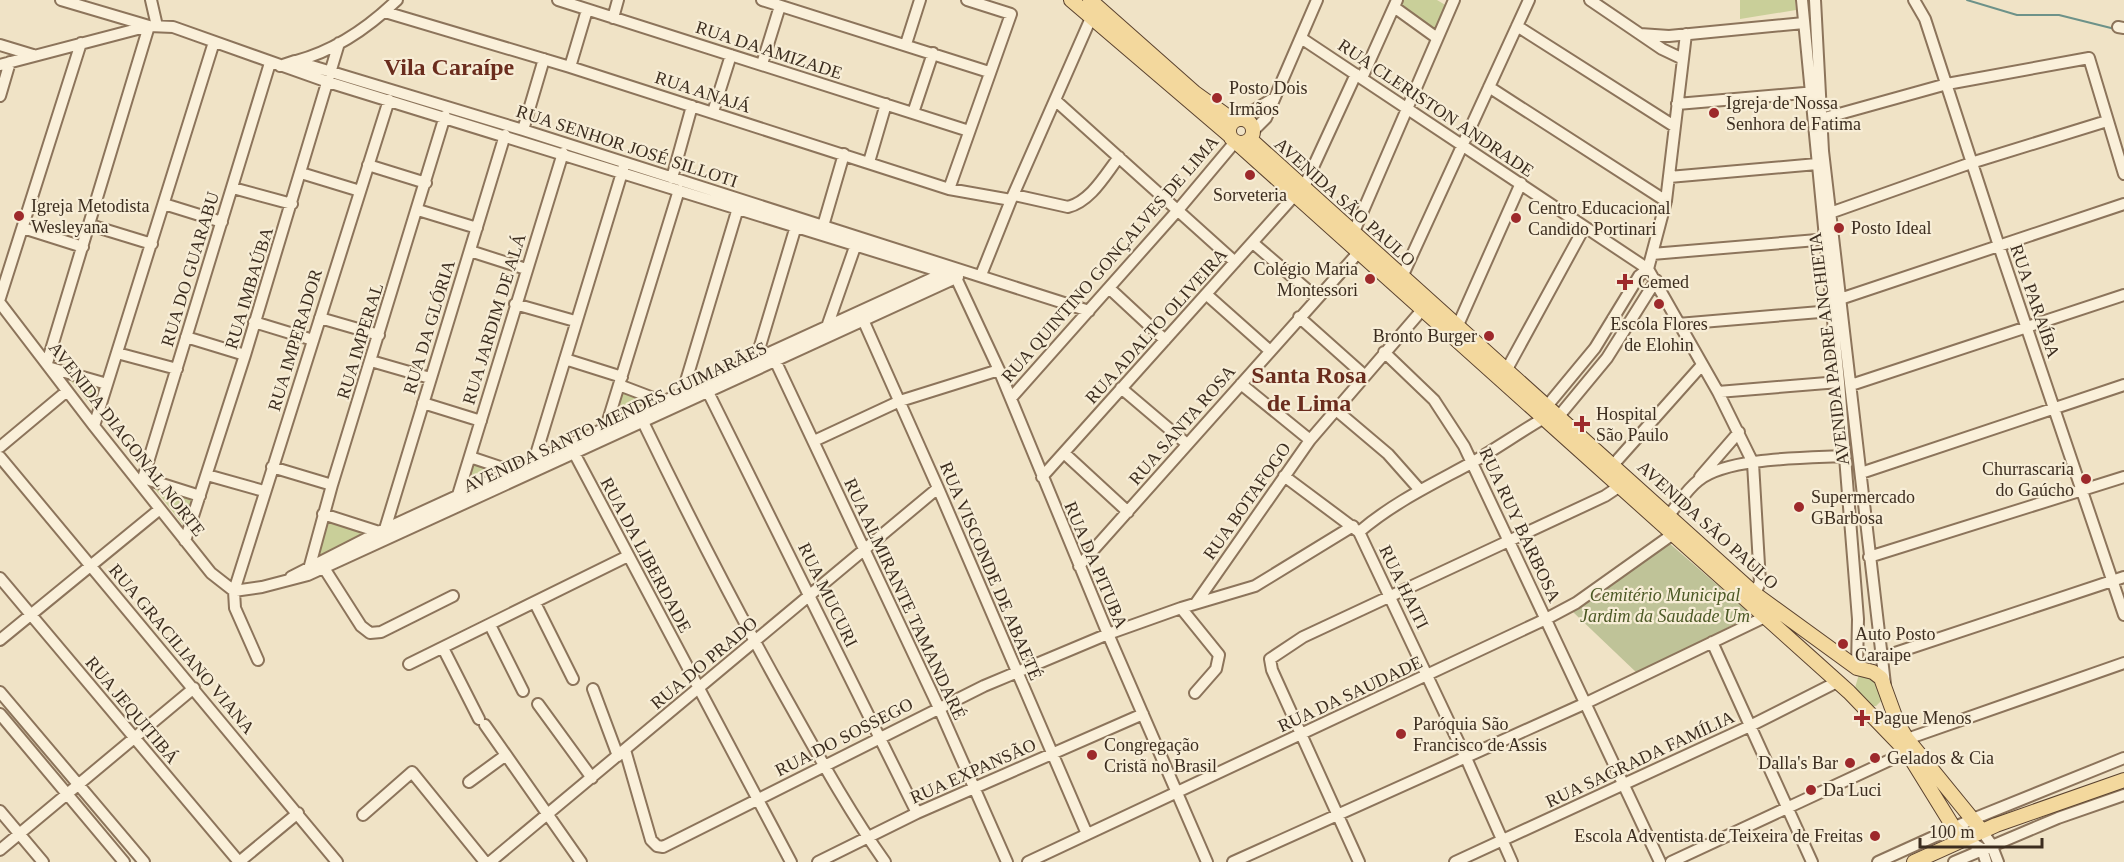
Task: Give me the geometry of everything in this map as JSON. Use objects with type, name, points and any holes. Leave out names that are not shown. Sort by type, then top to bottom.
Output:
[{"type":"main road","name":"AVENIDA SÃO PAULO","points":[[1071,0],[1241,138],[1358,252],[1422,310],[1545,412],[1559,416],[1755,594],[1857,668],[1875,673],[1887,693],[1907,746],[1954,828],[1966,838]]},
{"type":"main road","name":"AVENIDA SÃO PAULO","points":[[1090,0],[1187,86],[1238,120],[1250,122],[1241,138]]},
{"type":"main road","points":[[1238,120],[1230,125],[1241,138]]},
{"type":"main road","name":"AVENIDA SÃO PAULO","points":[[1299,192],[1353,234],[1507,369],[1545,412],[1620,486],[1767,616],[1907,746],[1982,831]]},
{"type":"main road","points":[[1849,692],[1857,668]]},
{"type":"main road","points":[[1867,709],[1874,710],[1882,705],[1887,693]]},
{"type":"main road","points":[[1914,862],[1982,831],[2124,780]]},
{"type":"street","points":[[61,0],[153,26]]},
{"type":"street","points":[[107,384],[49,366],[83,247],[153,26],[151,0]]},
{"type":"street","points":[[275,64],[295,61],[339,43],[385,12],[397,0]]},
{"type":"street","name":"RUA DA AMIZADE","points":[[558,0],[969,131]]},
{"type":"street","points":[[613,18],[618,0]]},
{"type":"street","points":[[762,0],[989,72]]},
{"type":"street","points":[[906,44],[920,0]]},
{"type":"street","points":[[949,189],[1011,14],[967,0]]},
{"type":"street","name":"RUA QUINTINO GONÇALVES DE LIMA","points":[[1011,398],[1241,138],[1266,118],[1317,0]]},
{"type":"street","points":[[1402,277],[1528,0]]},
{"type":"street","points":[[1590,0],[1662,49],[1683,58]]},
{"type":"street","name":"AVENIDA PADRE ANCHIETA","points":[[1802,0],[1821,119],[1830,213],[1828,239],[1832,311],[1858,619],[1857,668]]},
{"type":"street","name":"AVENIDA PADRE ANCHIETA","points":[[1815,0],[1817,164],[1840,299],[1880,658],[1887,693]]},
{"type":"street","name":"RUA PARAÍBA","points":[[1914,0],[1923,12],[1971,163],[2124,615]]},
{"type":"street","points":[[1353,234],[1409,109],[1450,2]]},
{"type":"street","points":[[1396,4],[1437,38]]},
{"type":"street","name":"RUA ADALTO OLIVEIRA","points":[[1042,477],[1299,192],[1396,4]]},
{"type":"street","points":[[762,64],[780,6]]},
{"type":"street","points":[[570,67],[587,10]]},
{"type":"street","name":"RUA ANAJÁ","points":[[385,12],[570,67],[949,189],[1071,206],[1083,200],[1093,190],[1119,157]]},
{"type":"street","points":[[981,275],[1091,18]]},
{"type":"street","points":[[1640,34],[1686,34],[1804,23]]},
{"type":"street","points":[[0,96],[5,63],[153,26]]},
{"type":"street","name":"RUA SENHOR JOSÉ SILLOTI","points":[[153,26],[172,27],[275,64],[523,130],[679,190],[856,244],[945,273],[957,280]]},
{"type":"street","points":[[1517,26],[1674,126]]},
{"type":"street","points":[[1648,269],[1666,201],[1686,34]]},
{"type":"street","name":"RUA CLERISTON ANDRADE","points":[[1301,38],[1648,269],[1718,392],[1753,462],[1760,582],[1755,594]]},
{"type":"street","points":[[94,426],[214,42]]},
{"type":"street","points":[[0,298],[81,43]]},
{"type":"street","name":"RUA IMBAÚBA","points":[[185,541],[292,204],[339,43]]},
{"type":"street","points":[[0,45],[33,56]]},
{"type":"street","points":[[913,113],[933,53]]},
{"type":"street","points":[[713,112],[731,56]]},
{"type":"street","points":[[1821,119],[1947,84],[2089,57],[2124,174]]},
{"type":"street","points":[[523,130],[544,59]]},
{"type":"street","name":"RUA SENHOR JOSÉ SILLOTI","points":[[295,61],[389,100],[563,153],[672,178],[1089,311]]},
{"type":"street","name":"RUA DO GUARABU","points":[[142,482],[222,222],[275,64]]},
{"type":"street","points":[[1489,87],[1666,201]]},
{"type":"street","points":[[1677,104],[1815,92]]},
{"type":"street","points":[[1238,120],[1274,98]]},
{"type":"street","points":[[1055,99],[1235,262]]},
{"type":"street","name":"RUA IMPERADOR","points":[[234,591],[389,100]]},
{"type":"street","points":[[869,162],[886,104]]},
{"type":"street","points":[[672,178],[692,106]]},
{"type":"street","name":"RUA IMPERAL","points":[[309,570],[323,514],[445,116]]},
{"type":"street","points":[[1830,213],[1971,163],[2107,121]]},
{"type":"street","name":"RUA DA GLÓRIA","points":[[382,530],[505,135]]},
{"type":"street","name":"RUA JARDIM DE ALÁ","points":[[458,495],[563,153]]},
{"type":"street","points":[[823,226],[844,154]]},
{"type":"street","points":[[1669,177],[1817,164]]},
{"type":"street","points":[[368,165],[426,183]]},
{"type":"street","points":[[534,462],[575,321],[624,167]]},
{"type":"street","points":[[301,173],[360,191]]},
{"type":"street","points":[[1458,325],[1521,183]]},
{"type":"street","points":[[233,188],[292,204]]},
{"type":"street","points":[[606,427],[679,190]]},
{"type":"street","points":[[164,204],[222,222]]},
{"type":"street","points":[[1840,299],[2124,204]]},
{"type":"street","points":[[683,391],[738,208]]},
{"type":"street","points":[[418,210],[477,228]]},
{"type":"street","points":[[90,225],[152,244]]},
{"type":"street","points":[[761,362],[796,226]]},
{"type":"street","points":[[23,228],[83,247]]},
{"type":"street","points":[[1507,369],[1584,228]]},
{"type":"street","points":[[1652,254],[1828,239]]},
{"type":"street","points":[[1253,243],[1317,298]]},
{"type":"street","points":[[828,324],[856,244]]},
{"type":"street","points":[[470,251],[526,269]]},
{"type":"street","name":"RUA SANTA ROSA","points":[[1079,566],[1358,252]]},
{"type":"street","points":[[957,280],[960,268]]},
{"type":"street","name":"AVENIDA SANTO MENDES GUIMARÃES","points":[[234,591],[262,587],[286,580],[382,530],[512,471],[643,422],[708,392],[828,324],[960,268]]},
{"type":"street","name":"RUA DO SOSSEGO","points":[[622,753],[651,840],[657,846],[663,847],[879,737],[1015,672],[1108,634],[1196,603],[1255,586],[1356,529],[1419,489],[1473,462],[1545,412],[1595,348],[1640,276],[1648,269]]},
{"type":"street","name":"AVENIDA SANTO MENDES GUIMARÃES","points":[[773,356],[864,322],[957,280]]},
{"type":"street","name":"RUA DA PITUBA","points":[[957,280],[999,370],[1079,566],[1207,862]]},
{"type":"street","points":[[1559,416],[1607,358],[1656,280]]},
{"type":"street","points":[[1109,288],[1166,340]]},
{"type":"street","points":[[1206,294],[1269,350]]},
{"type":"street","points":[[1851,385],[2124,296]]},
{"type":"street","name":"AVENIDA DIAGONAL NORTE","points":[[0,303],[94,426],[142,482],[185,541],[211,573],[234,591]]},
{"type":"street","points":[[515,304],[575,321]]},
{"type":"street","name":"RUA BOTAFOGO","points":[[1196,603],[1310,440],[1422,310]]},
{"type":"street","points":[[1678,324],[1832,311]]},
{"type":"street","points":[[1299,317],[1364,375]]},
{"type":"street","points":[[320,318],[379,335]]},
{"type":"street","points":[[254,322],[313,340]]},
{"type":"street","name":"RUA VISCONDE DE ABAETÉ","points":[[864,322],[1087,834]]},
{"type":"street","points":[[186,337],[245,355]]},
{"type":"street","points":[[1595,348],[1607,358]]},
{"type":"street","name":"RUA RUY BARBOSA","points":[[1384,352],[1434,400],[1473,462],[1660,862]]},
{"type":"street","points":[[117,353],[177,369]]},
{"type":"street","name":"RUA ALMIRANTE TAMANDARÉ","points":[[773,356],[939,708],[1007,862]]},
{"type":"street","points":[[565,359],[621,381],[661,401]]},
{"type":"street","points":[[371,361],[430,378]]},
{"type":"street","name":"AVENIDA SANTO MENDES GUIMARÃES","points":[[309,570],[324,568],[572,449],[606,427],[661,401],[761,362]]},
{"type":"street","points":[[1613,465],[1702,365]]},
{"type":"street","points":[[813,441],[900,401],[999,370]]},
{"type":"street","points":[[1718,392],[1839,382]]},
{"type":"street","points":[[1241,384],[1310,440]]},
{"type":"street","points":[[1861,473],[2124,385]]},
{"type":"street","points":[[1122,388],[1188,444]]},
{"type":"street","points":[[0,447],[67,391]]},
{"type":"street","name":"RUA MUCURI","points":[[708,392],[811,594],[917,813]]},
{"type":"street","points":[[423,403],[481,421]]},
{"type":"street","points":[[1336,410],[1388,454],[1419,489]]},
{"type":"street","points":[[643,422],[693,525],[755,641],[824,766],[885,862]]},
{"type":"street","points":[[1669,515],[1739,432]]},
{"type":"street","name":"RUA DA LIBERDADE","points":[[572,449],[791,862]]},
{"type":"street","points":[[1723,450],[1724,459],[1735,466]]},
{"type":"street","points":[[1064,453],[1128,512]]},
{"type":"street","points":[[1698,480],[1709,474],[1753,462],[1845,456]]},
{"type":"street","name":"RUA GRACILIANO VIANA","points":[[0,457],[338,862]]},
{"type":"street","points":[[470,457],[512,471]]},
{"type":"street","points":[[272,467],[332,484]]},
{"type":"street","points":[[207,475],[264,491]]},
{"type":"street","points":[[1284,476],[1356,529]]},
{"type":"street","points":[[1869,557],[2124,477]]},
{"type":"street","points":[[142,482],[200,496]]},
{"type":"street","points":[[1359,862],[1270,666],[1270,659],[1303,637],[1509,541],[1620,486]]},
{"type":"street","name":"RUA DO PRADO","points":[[490,862],[699,690],[938,488]]},
{"type":"street","points":[[0,640],[160,509]]},
{"type":"street","points":[[323,514],[382,530]]},
{"type":"street","name":"RUA HAITI","points":[[1356,529],[1391,597],[1512,862]]},
{"type":"street","name":"RUA DA SAUDADE","points":[[1028,862],[1546,619],[1576,603],[1673,534]]},
{"type":"street","points":[[409,664],[628,556]]},
{"type":"street","points":[[324,568],[362,626],[370,633],[381,632],[453,596]]},
{"type":"street","points":[[1880,658],[2124,577]]},
{"type":"street","name":"RUA JEQUITIBÁ","points":[[0,578],[239,862]]},
{"type":"street","points":[[234,591],[235,608],[258,660]]},
{"type":"street","points":[[535,603],[573,679]]},
{"type":"street","points":[[1181,608],[1219,655],[1216,669],[1195,693]]},
{"type":"street","points":[[1233,862],[1586,703],[1767,616]]},
{"type":"street","points":[[490,625],[523,691]]},
{"type":"street","points":[[1712,642],[1812,862]]},
{"type":"street","points":[[443,648],[482,722],[581,862]]},
{"type":"street","points":[[1671,862],[1788,807],[1907,746],[2124,663]]},
{"type":"street","name":"RUA SAGRADA FAMÍLIA","points":[[1455,862],[1625,785],[1837,682]]},
{"type":"street","points":[[0,850],[194,688]]},
{"type":"street","points":[[594,689],[622,753]]},
{"type":"street","points":[[0,692],[144,862]]},
{"type":"street","points":[[538,704],[592,778]]},
{"type":"street","points":[[0,714],[124,862]]},
{"type":"street","name":"RUA EXPANSÃO","points":[[818,862],[917,813],[1143,714]]},
{"type":"street","points":[[469,782],[506,755]]},
{"type":"street","points":[[1878,862],[1973,819],[2124,758]]},
{"type":"street","points":[[363,815],[412,772],[485,862]]},
{"type":"street","points":[[1954,862],[1986,847],[2124,795]]},
{"type":"street","points":[[0,811],[43,862]]},
{"type":"street","points":[[239,862],[298,813]]},
{"type":"street","points":[[1982,831],[1986,847],[1986,862]]},
{"type":"street","points":[[1966,838],[1986,847],[1998,862]]},
{"type":"green space","points":[[1404,0],[1437,0],[1447,6],[1434,31],[1400,7]]},
{"type":"green space","points":[[1740,0],[1795,0],[1796,10],[1740,19]]},
{"type":"green space","points":[[68,377],[102,387],[95,411]]},
{"type":"green space","points":[[622,391],[651,401],[612,420]]},
{"type":"green space","points":[[472,461],[498,471],[464,487]]},
{"type":"green space","points":[[152,485],[193,499],[183,525]]},
{"type":"green space","points":[[325,518],[367,531],[315,559]]},
{"type":"green space","name":"Cemitério Municipal Jardim da Saudade Um","points":[[1669,543],[1752,615],[1638,674],[1573,612]]},
{"type":"green space","points":[[1860,671],[1877,679],[1882,700],[1876,706],[1868,706],[1854,691]]},
{"type":"waterway","points":[[1967,0],[2017,15],[2059,15],[2115,29]]},
{"type":"place","name":"Posto Dois Irmãos","points":[[1217,98]]},
{"type":"place","name":"Igreja de Nossa Senhora de Fatima","points":[[1714,113]]},
{"type":"place","name":"Sorveteria","points":[[1250,175]]},
{"type":"place","name":"Igreja Metodista Wesleyana","points":[[19,216]]},
{"type":"place","name":"Centro Educacional Candido Portinari","points":[[1516,218]]},
{"type":"place","name":"Posto Ideal","points":[[1839,228]]},
{"type":"place","name":"Colégio Maria Montessori","points":[[1370,279]]},
{"type":"place","name":"Cemed","points":[[1625,282]]},
{"type":"place","name":"Escola Flores de Elohin","points":[[1659,304]]},
{"type":"place","name":"Bronto Burger","points":[[1489,336]]},
{"type":"place","name":"Hospital São Paulo","points":[[1582,424]]},
{"type":"place","name":"Churrascaria do Gaúcho","points":[[2086,479]]},
{"type":"place","name":"Supermercado GBarbosa","points":[[1799,507]]},
{"type":"place","name":"Auto Posto Caraipe","points":[[1843,644]]},
{"type":"place","name":"Pague Menos","points":[[1862,718]]},
{"type":"place","name":"Paróquia São Francisco de Assis","points":[[1401,734]]},
{"type":"place","name":"Congregação Cristã no Brasil","points":[[1092,755]]},
{"type":"place","name":"Gelados & Cia","points":[[1875,758]]},
{"type":"place","name":"Dalla's Bar","points":[[1850,763]]},
{"type":"place","name":"Da Luci","points":[[1811,790]]},
{"type":"place","name":"Escola Adventista de Teixeira de Freitas","points":[[1875,836]]},
{"type":"district","name":"Vila Caraípe","points":[[449,67]]},
{"type":"district","name":"Santa Rosa de Lima","points":[[1309,389]]}]
